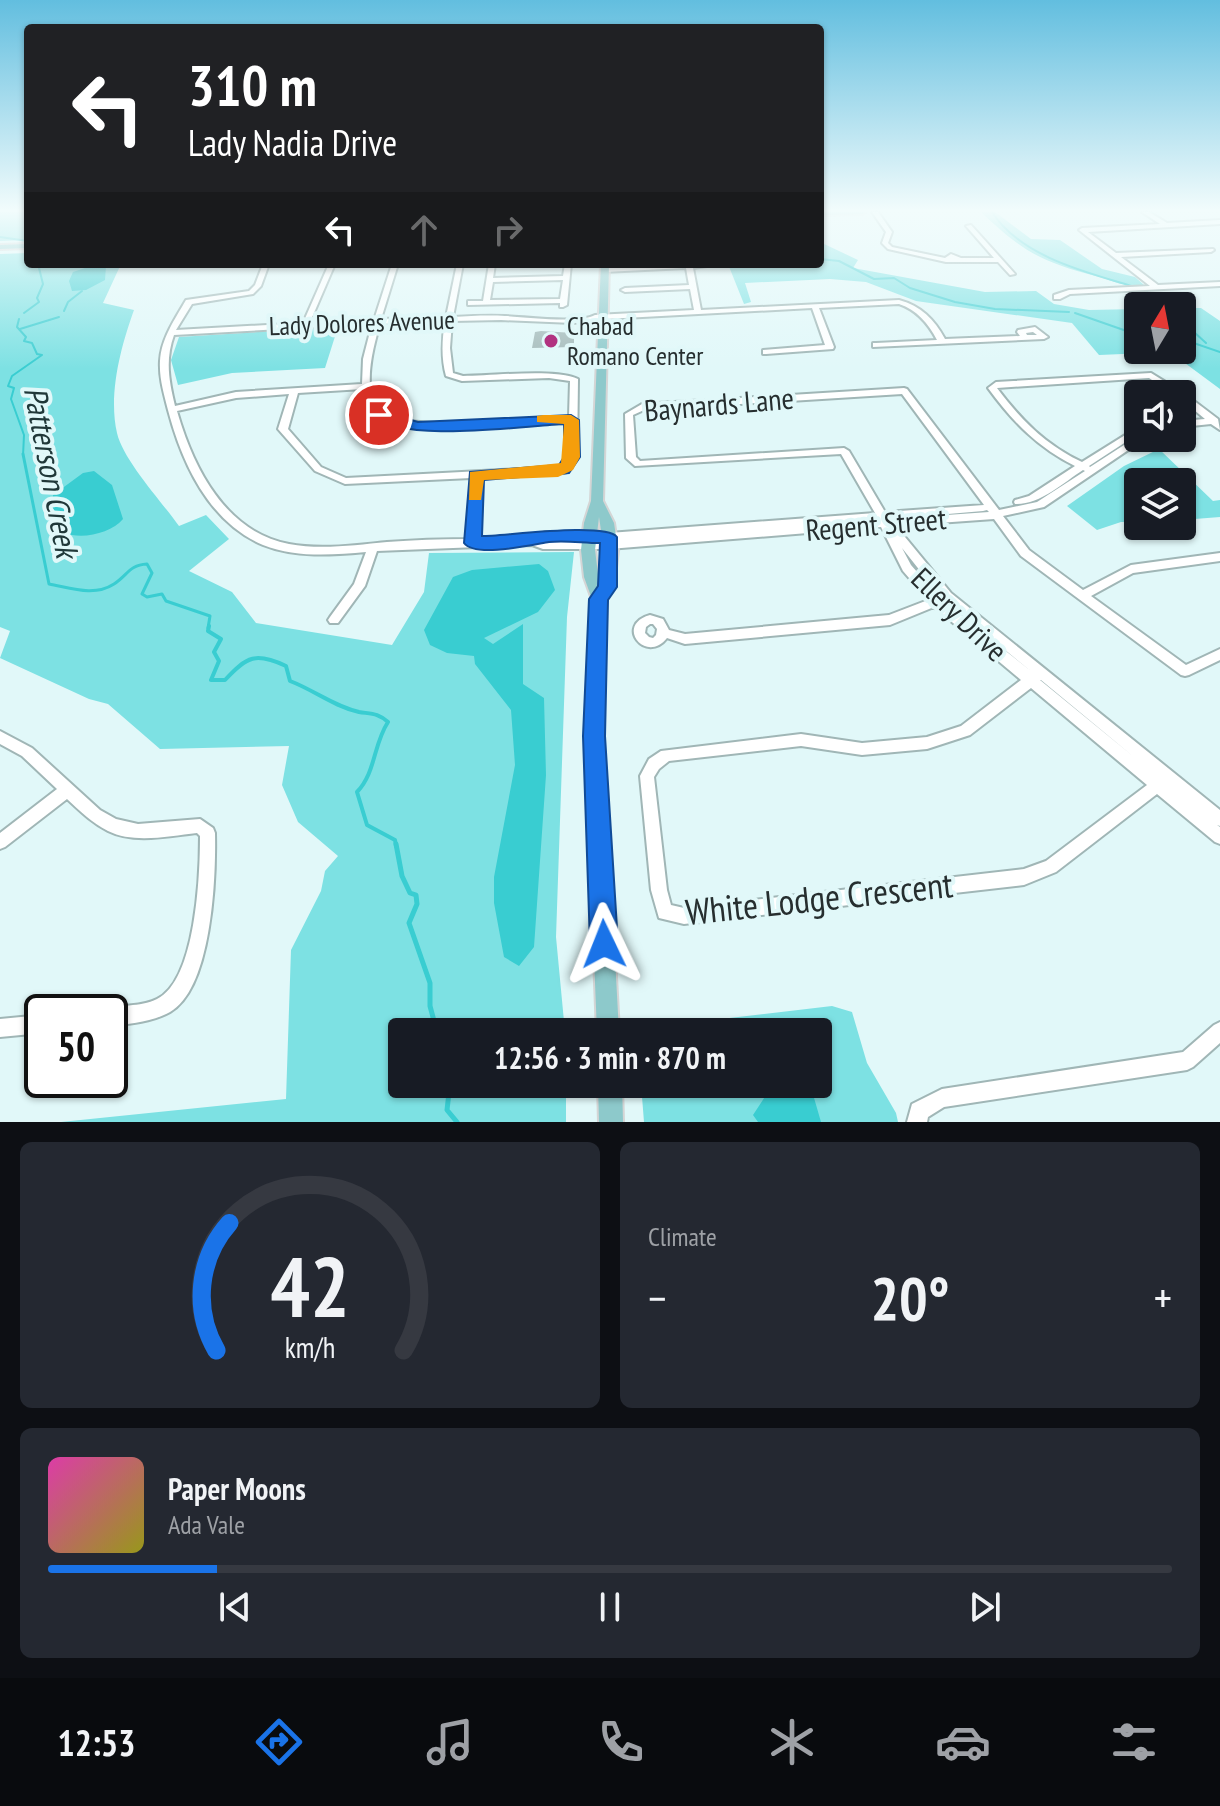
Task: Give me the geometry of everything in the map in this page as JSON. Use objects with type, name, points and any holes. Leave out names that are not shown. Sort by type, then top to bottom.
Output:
[{"type":"main road","points":[[599,599],[590,586],[590,541],[591,515],[597,501],[604,268]]},
{"type":"main road","points":[[597,501],[608,515],[609,541],[607,587],[599,599],[594,736],[607,1018]]},
{"type":"main road","points":[[610,1098],[611,1122]]},
{"type":"street","points":[[1002,264],[1012,274]]},
{"type":"street","points":[[1128,264],[1157,288]]},
{"type":"street","name":"Regent Street","points":[[265,268],[258,286],[251,293],[192,300],[173,333],[161,369],[195,474],[221,510],[245,534],[290,550],[533,541],[543,545],[886,522],[1040,505],[1124,440]]},
{"type":"street","points":[[306,324],[330,268]]},
{"type":"street","points":[[394,268],[366,368],[373,408],[379,415],[407,425],[571,420]]},
{"type":"street","points":[[294,393],[283,429],[325,475],[371,482],[564,470],[572,457],[571,420],[576,383],[569,377],[462,379],[449,374],[446,364],[450,319],[459,268]]},
{"type":"street","points":[[486,303],[491,268]]},
{"type":"street","points":[[471,303],[563,303],[568,268]]},
{"type":"street","points":[[689,268],[698,313]]},
{"type":"street","points":[[489,280],[567,278]]},
{"type":"street","points":[[1057,297],[1069,292],[1220,284]]},
{"type":"street","points":[[625,290],[693,287]]},
{"type":"street","name":"Lady Dolores Avenue","points":[[173,333],[306,324],[520,317],[602,318],[899,302],[913,306],[930,321],[942,342]]},
{"type":"street","points":[[520,317],[522,303]]},
{"type":"street","points":[[766,352],[830,347],[815,306]]},
{"type":"street","points":[[876,345],[1024,336]]},
{"type":"street","points":[[1086,468],[1042,446],[1022,428],[992,388],[996,385],[1151,375],[1158,380]]},
{"type":"street","points":[[172,409],[236,395],[367,386]]},
{"type":"street","name":"Baynards Lane","points":[[886,522],[844,451],[638,464],[631,458],[629,414],[642,407],[904,391],[992,511]]},
{"type":"street","points":[[1196,407],[1218,424]]},
{"type":"street","points":[[1196,424],[1218,424]]},
{"type":"street","points":[[1196,428],[1218,424]]},
{"type":"street","name":"Regent Street","points":[[1086,468],[1124,447]]},
{"type":"street","points":[[472,543],[476,475]]},
{"type":"street","points":[[992,511],[1025,553],[1185,671],[1220,654]]},
{"type":"street","name":"Ellery Drive","points":[[886,522],[907,568],[1034,678],[1163,782],[1220,837]]},
{"type":"street","points":[[334,620],[359,586],[373,548]]},
{"type":"street","points":[[1081,596],[1131,569],[1220,557]]},
{"type":"street","points":[[664,633],[685,639],[890,620],[942,599]]},
{"type":"street","name":"White Lodge Crescent","points":[[1034,678],[965,731],[927,743],[862,749],[801,740],[666,755],[654,764],[647,776],[659,890],[665,912],[684,916],[1024,877],[1051,867],[1163,782]]},
{"type":"street","points":[[0,737],[27,752],[67,790],[113,826],[138,831],[200,826],[208,833],[197,939],[184,987],[165,1005],[128,1013]]},
{"type":"street","name":"Ellery Drive","points":[[1163,782],[1220,819]]},
{"type":"street","points":[[0,842],[67,790]]},
{"type":"street","points":[[0,1028],[24,1026]]},
{"type":"street","points":[[917,1122],[919,1111],[942,1098],[1187,1061],[1220,1031]]},
{"type":"shaded area","points":[[0,264],[24,264],[24,268],[119,268],[103,303],[134,310],[115,386],[115,418],[121,444],[135,468],[179,526],[206,515],[229,539],[189,571],[232,592],[256,623],[392,645],[424,592],[429,553],[574,552],[567,617],[556,937],[564,1018],[388,1018],[388,1098],[566,1098],[566,1122],[61,1122],[286,1099],[291,950],[321,891],[325,871],[338,856],[298,822],[282,785],[289,746],[160,749],[108,704],[89,699],[0,658],[10,631],[0,627]]},
{"type":"shaded area","points":[[824,264],[855,264],[853,268],[985,292],[1036,291],[1054,304],[1089,310],[1124,309],[1124,354],[1099,355],[1072,323],[916,301],[866,282],[830,279],[745,283],[751,302],[744,304],[730,268],[824,268]]},
{"type":"shaded area","points":[[1057,264],[1095,264],[1135,277],[1144,285],[1118,283]]},
{"type":"shaded area","points":[[85,268],[106,268],[105,280],[86,290],[72,291],[69,281],[73,272]]},
{"type":"shaded area","points":[[1196,308],[1220,321],[1220,389],[1186,364],[1196,364]]},
{"type":"shaded area","points":[[338,327],[325,368],[232,373],[178,385],[171,360],[179,337]]},
{"type":"shaded area","points":[[1153,452],[1162,452],[1179,468],[1124,468],[1124,522],[1097,530],[1067,506],[1124,466]]},
{"type":"shaded area","points":[[94,471],[112,485],[123,519],[98,534],[76,536],[58,530],[51,524],[53,495],[83,473]]},
{"type":"shaded area","points":[[1196,485],[1213,501],[1220,500],[1220,517],[1196,519]]},
{"type":"shaded area","points":[[539,564],[548,571],[555,590],[538,612],[484,638],[493,644],[523,624],[523,684],[544,698],[546,775],[534,947],[519,966],[504,957],[494,903],[494,877],[515,765],[511,710],[475,664],[474,656],[447,653],[430,645],[424,630],[453,577],[472,570]]},
{"type":"shaded area","points":[[832,1006],[852,1012],[867,1063],[896,1113],[898,1122],[644,1122],[642,1098],[832,1098],[832,1018],[730,1018]]},
{"type":"shaded area","points":[[764,1098],[814,1098],[821,1122],[758,1122],[753,1115]]},
{"type":"building","name":"Chabad Romano Center","points":[[535,332],[574,333],[574,347],[532,348]]},
{"type":"waterway","points":[[846,264],[874,279],[894,278],[910,288],[955,302],[995,309],[1069,312]]},
{"type":"waterway","points":[[1065,264],[1132,286]]},
{"type":"waterway","name":"Patterson Creek","points":[[24,313],[39,302],[37,298],[43,284],[39,268]]},
{"type":"waterway","points":[[64,311],[68,302],[82,291]]},
{"type":"waterway","points":[[1075,313],[1124,330]]},
{"type":"waterway","points":[[20,329],[59,317]]},
{"type":"waterway","name":"Patterson Creek","points":[[19,319],[17,327],[26,337],[24,341],[32,343],[37,354],[42,355],[12,376],[8,386],[14,388],[11,399],[24,435],[23,454]]},
{"type":"waterway","points":[[1196,334],[1206,343]]},
{"type":"waterway","points":[[1196,344],[1220,352]]},
{"type":"waterway","name":"Patterson Creek","points":[[23,454],[49,584],[98,590],[114,584],[136,566],[147,564],[152,573],[142,594],[147,597],[162,594],[166,601],[210,616],[208,628]]},
{"type":"waterway","name":"Patterson Creek","points":[[209,626],[208,631],[221,639],[214,652],[219,661],[211,680],[225,680],[246,661],[267,659],[286,666],[290,681],[341,706],[378,715],[388,722],[368,776],[357,792],[367,825],[395,840],[396,846]]},
{"type":"waterway","name":"Patterson Creek","points":[[396,844],[402,876],[410,893],[416,895],[417,904],[409,923],[430,983],[433,1018]]},
{"type":"waterway","name":"Patterson Creek","points":[[448,1098],[447,1110],[457,1122]]},
{"type":"slow traffic","points":[[475,496],[476,475],[558,472],[568,466],[573,442],[571,420],[543,419]]},
{"type":"place","name":"Chabad Romano Center","points":[[551,341]]},
{"type":"route","points":[[379,415],[392,422],[418,426],[533,419],[571,420],[572,457],[564,470],[476,475],[472,543],[533,541],[545,536],[609,537],[607,587],[599,599],[594,736],[604,944]]}]
